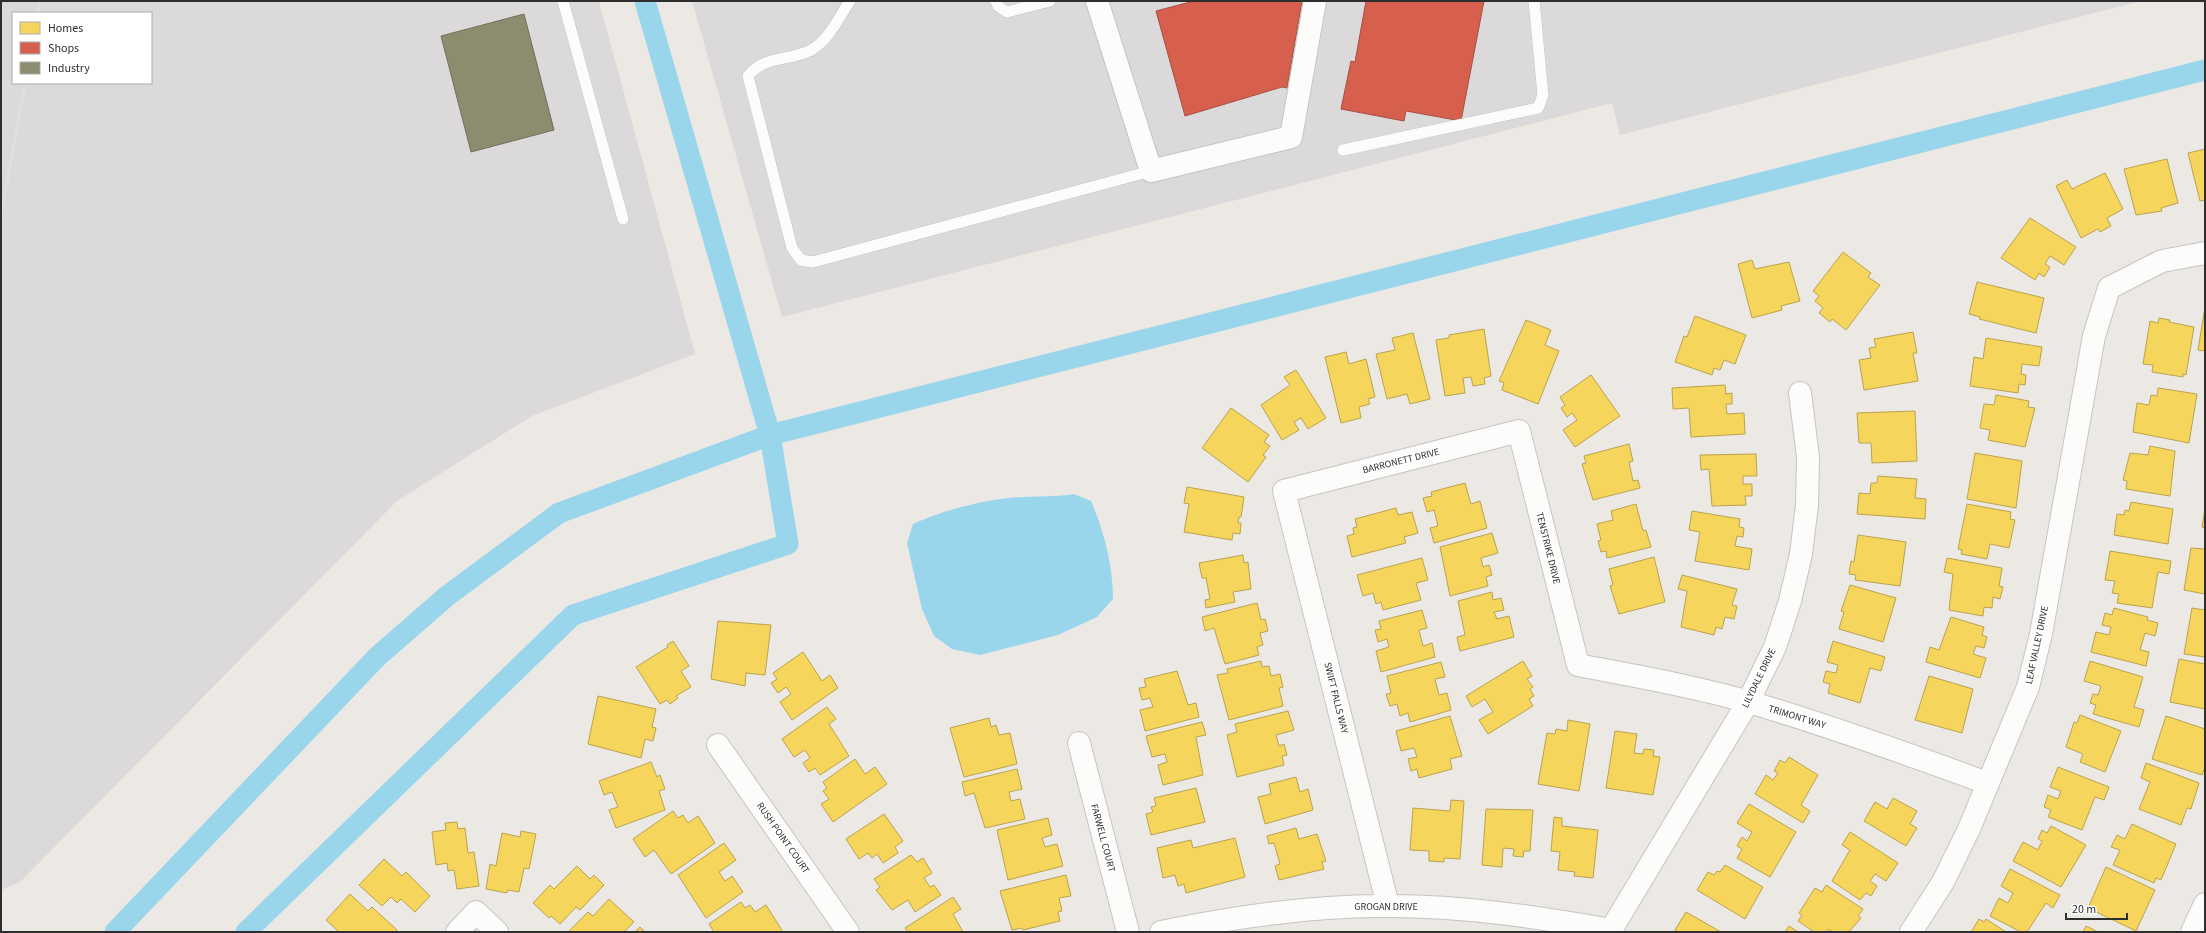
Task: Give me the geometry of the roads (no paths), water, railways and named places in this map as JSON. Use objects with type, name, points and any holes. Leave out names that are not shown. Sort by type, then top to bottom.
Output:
[{"type":"street","points":[[1097,1],[1151,171],[1291,137],[1315,1]]},
{"type":"street","name":"LEAF VALLEY DRIVE","points":[[1911,932],[1943,882],[1969,829],[2028,687],[2041,634],[2094,336],[2109,288],[2162,261],[2205,253]]},
{"type":"street","name":"LILYDALE DRIVE","points":[[1611,930],[1748,702],[1775,646],[1790,601],[1801,554],[1807,506],[1808,457],[1800,393]]},
{"type":"street","name":"BARRONETT DRIVE","points":[[1284,491],[1519,431]]},
{"type":"street","name":"TENSTRIKE DRIVE","points":[[1519,431],[1578,665]]},
{"type":"street","name":"SWIFT FALLS WAY","points":[[1284,491],[1388,906]]},
{"type":"street","name":"TRIMONT WAY","points":[[1578,665],[1679,684],[1748,702],[1873,741],[1987,783]]},
{"type":"street","name":"FARWELL COURT","points":[[1079,743],[1128,932]]},
{"type":"street","name":"RUSH POINT COURT","points":[[718,745],[848,932]]},
{"type":"street","points":[[2192,932],[2205,904]]},
{"type":"street","name":"GROGAN DRIVE","points":[[1161,932],[1243,918],[1334,908],[1388,906],[1459,909],[1535,917],[1611,930]]},
{"type":"street","points":[[457,932],[476,912],[497,932]]},
{"type":"lane","points":[[563,1],[623,218]]},
{"type":"lane","points":[[850,1],[825,38],[810,51],[761,64],[754,68],[748,76],[792,248],[801,260],[813,262],[1151,171]]},
{"type":"lane","points":[[996,1],[998,6],[1006,12],[1050,1]]},
{"type":"lane","points":[[1343,150],[1538,108],[1543,95],[1534,1]]},
{"type":"water","points":[[1074,494],[1091,501],[1104,536],[1107,549],[1113,587],[1113,599],[1097,617],[1058,635],[980,655],[952,649],[934,636],[922,609],[907,543],[913,524],[938,514],[982,502],[1010,498]]},
{"type":"waterway","points":[[246,932],[573,615],[788,544],[770,435],[645,1]]},
{"type":"waterway","points":[[115,932],[377,657],[447,596],[559,513],[770,435],[2205,70]]},
{"type":"railway","points":[[38,12],[40,1]]},
{"type":"railway","points":[[1,216],[25,84]]}]
